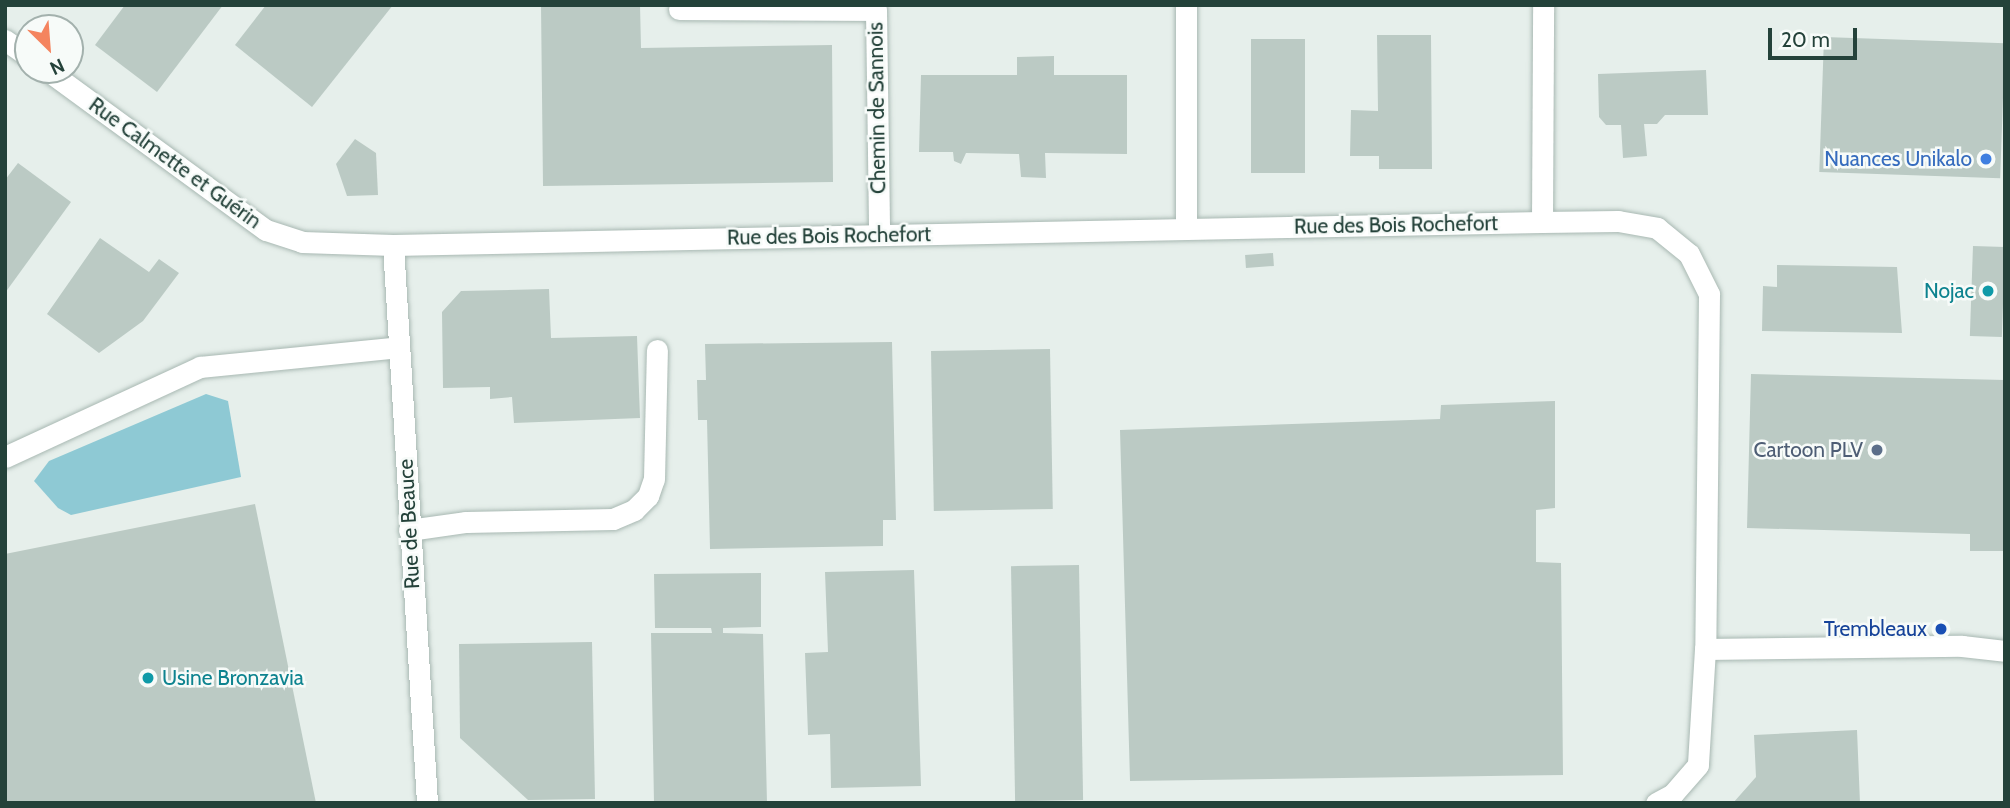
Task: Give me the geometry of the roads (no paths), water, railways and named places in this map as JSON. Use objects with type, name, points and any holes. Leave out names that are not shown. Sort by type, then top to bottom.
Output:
[{"type":"street","points":[[1186,5],[1186,229]]},
{"type":"street","points":[[1542,222],[1543,5]]},
{"type":"street","name":"Chemin de Sannois","points":[[679,9],[876,10],[879,235]]},
{"type":"street","name":"Rue Calmette et Guérin","points":[[66,84],[266,230],[302,242],[393,244]]},
{"type":"street","name":"Rue des Bois Rochefort","points":[[393,244],[1618,221],[1657,228],[1689,254],[1709,294],[1704,649]]},
{"type":"street","name":"Rue de Beauce","points":[[393,244],[428,803]]},
{"type":"street","points":[[5,457],[200,367],[399,347]]},
{"type":"street","points":[[409,530],[466,522],[613,519],[634,510],[648,496],[654,479],[657,350]]},
{"type":"street","points":[[1962,646],[2005,639]]},
{"type":"street","points":[[1656,803],[1673,794],[1698,765],[1704,649],[1962,646],[2005,651]]},
{"type":"water","points":[[206,394],[228,401],[241,477],[71,515],[58,508],[34,481],[49,461]]},
{"type":"place","name":"Nuances Unikalo","points":[[1986,159]]},
{"type":"place","name":"Nojac","points":[[1988,291]]},
{"type":"place","name":"Cartoon PLV","points":[[1877,450]]},
{"type":"place","name":"Trembleaux","points":[[1941,629]]},
{"type":"place","name":"Usine Bronzavia","points":[[148,678]]}]
